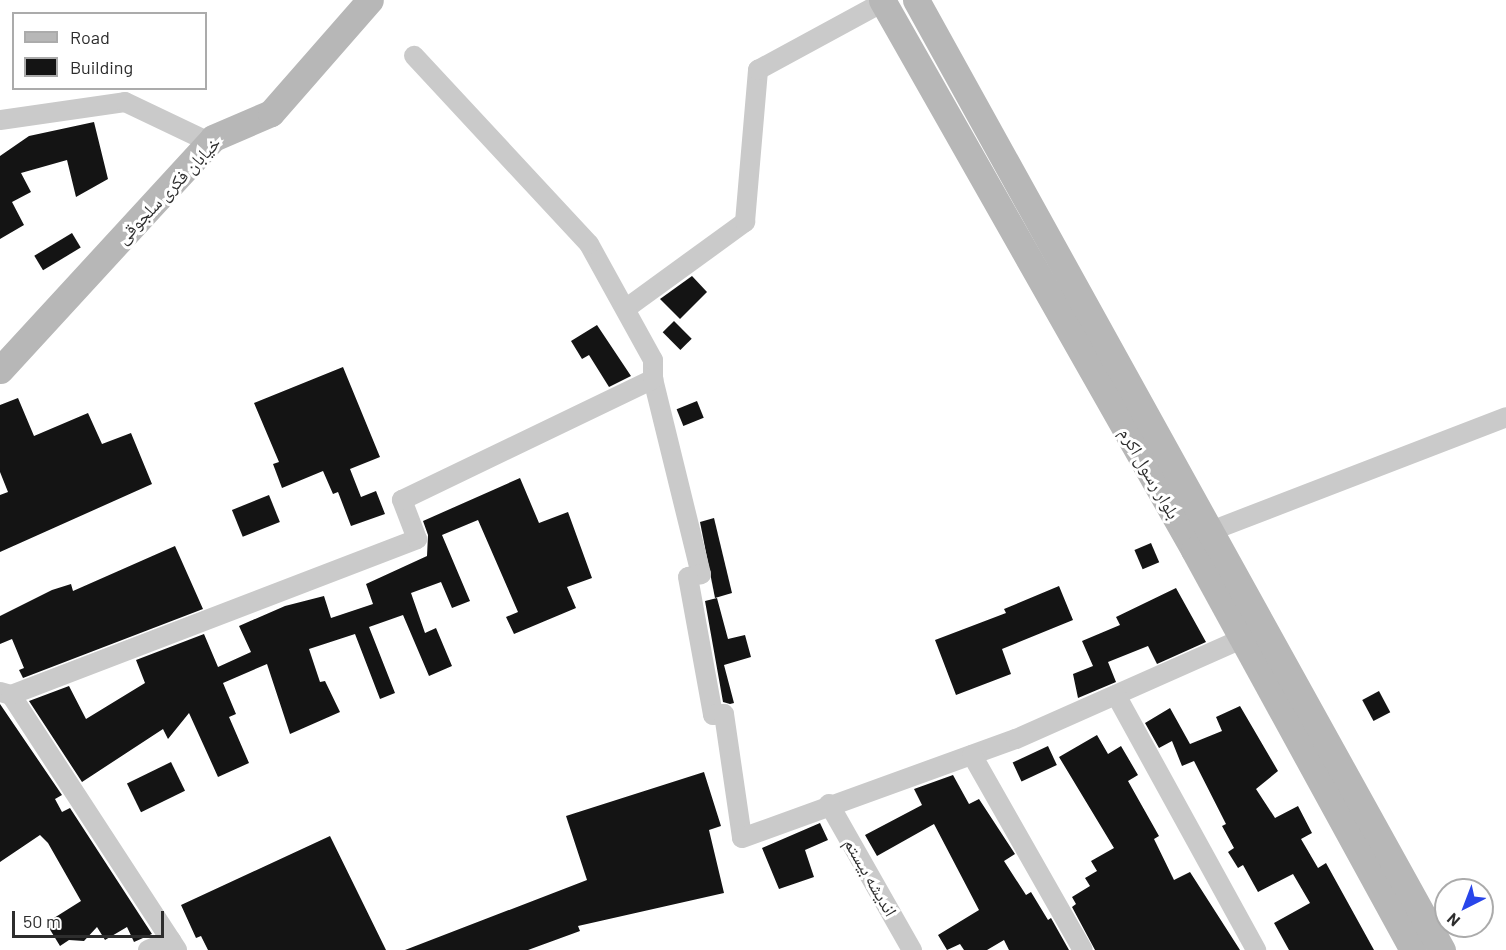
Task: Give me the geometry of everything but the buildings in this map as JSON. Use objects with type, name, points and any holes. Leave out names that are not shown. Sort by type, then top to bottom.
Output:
[{"type":"main road","name":"خیابان فکری سلجوقی","points":[[0,370],[209,142],[271,113],[370,0]]},
{"type":"main road","name":"بلوار رسول اکرم","points":[[916,0],[1442,950]]},
{"type":"main road","name":"بلوار رسول اکرم","points":[[883,1],[1242,639],[1413,950]]},
{"type":"street","points":[[628,307],[745,222],[758,70],[883,1]]},
{"type":"street","points":[[414,56],[589,244],[628,307],[653,360],[653,379],[701,574],[688,577],[713,715],[724,714],[742,838],[829,804],[972,755],[1242,639]]},
{"type":"street","points":[[0,120],[125,102],[209,142]]},
{"type":"street","points":[[148,950],[174,945],[5,693],[417,539],[402,500],[653,379]]},
{"type":"street","points":[[1211,531],[1506,417]]},
{"type":"street","points":[[1116,695],[1256,950]]},
{"type":"street","points":[[972,755],[1083,950]]},
{"type":"street","name":"اندیشه بیستم","points":[[829,804],[912,950]]}]
